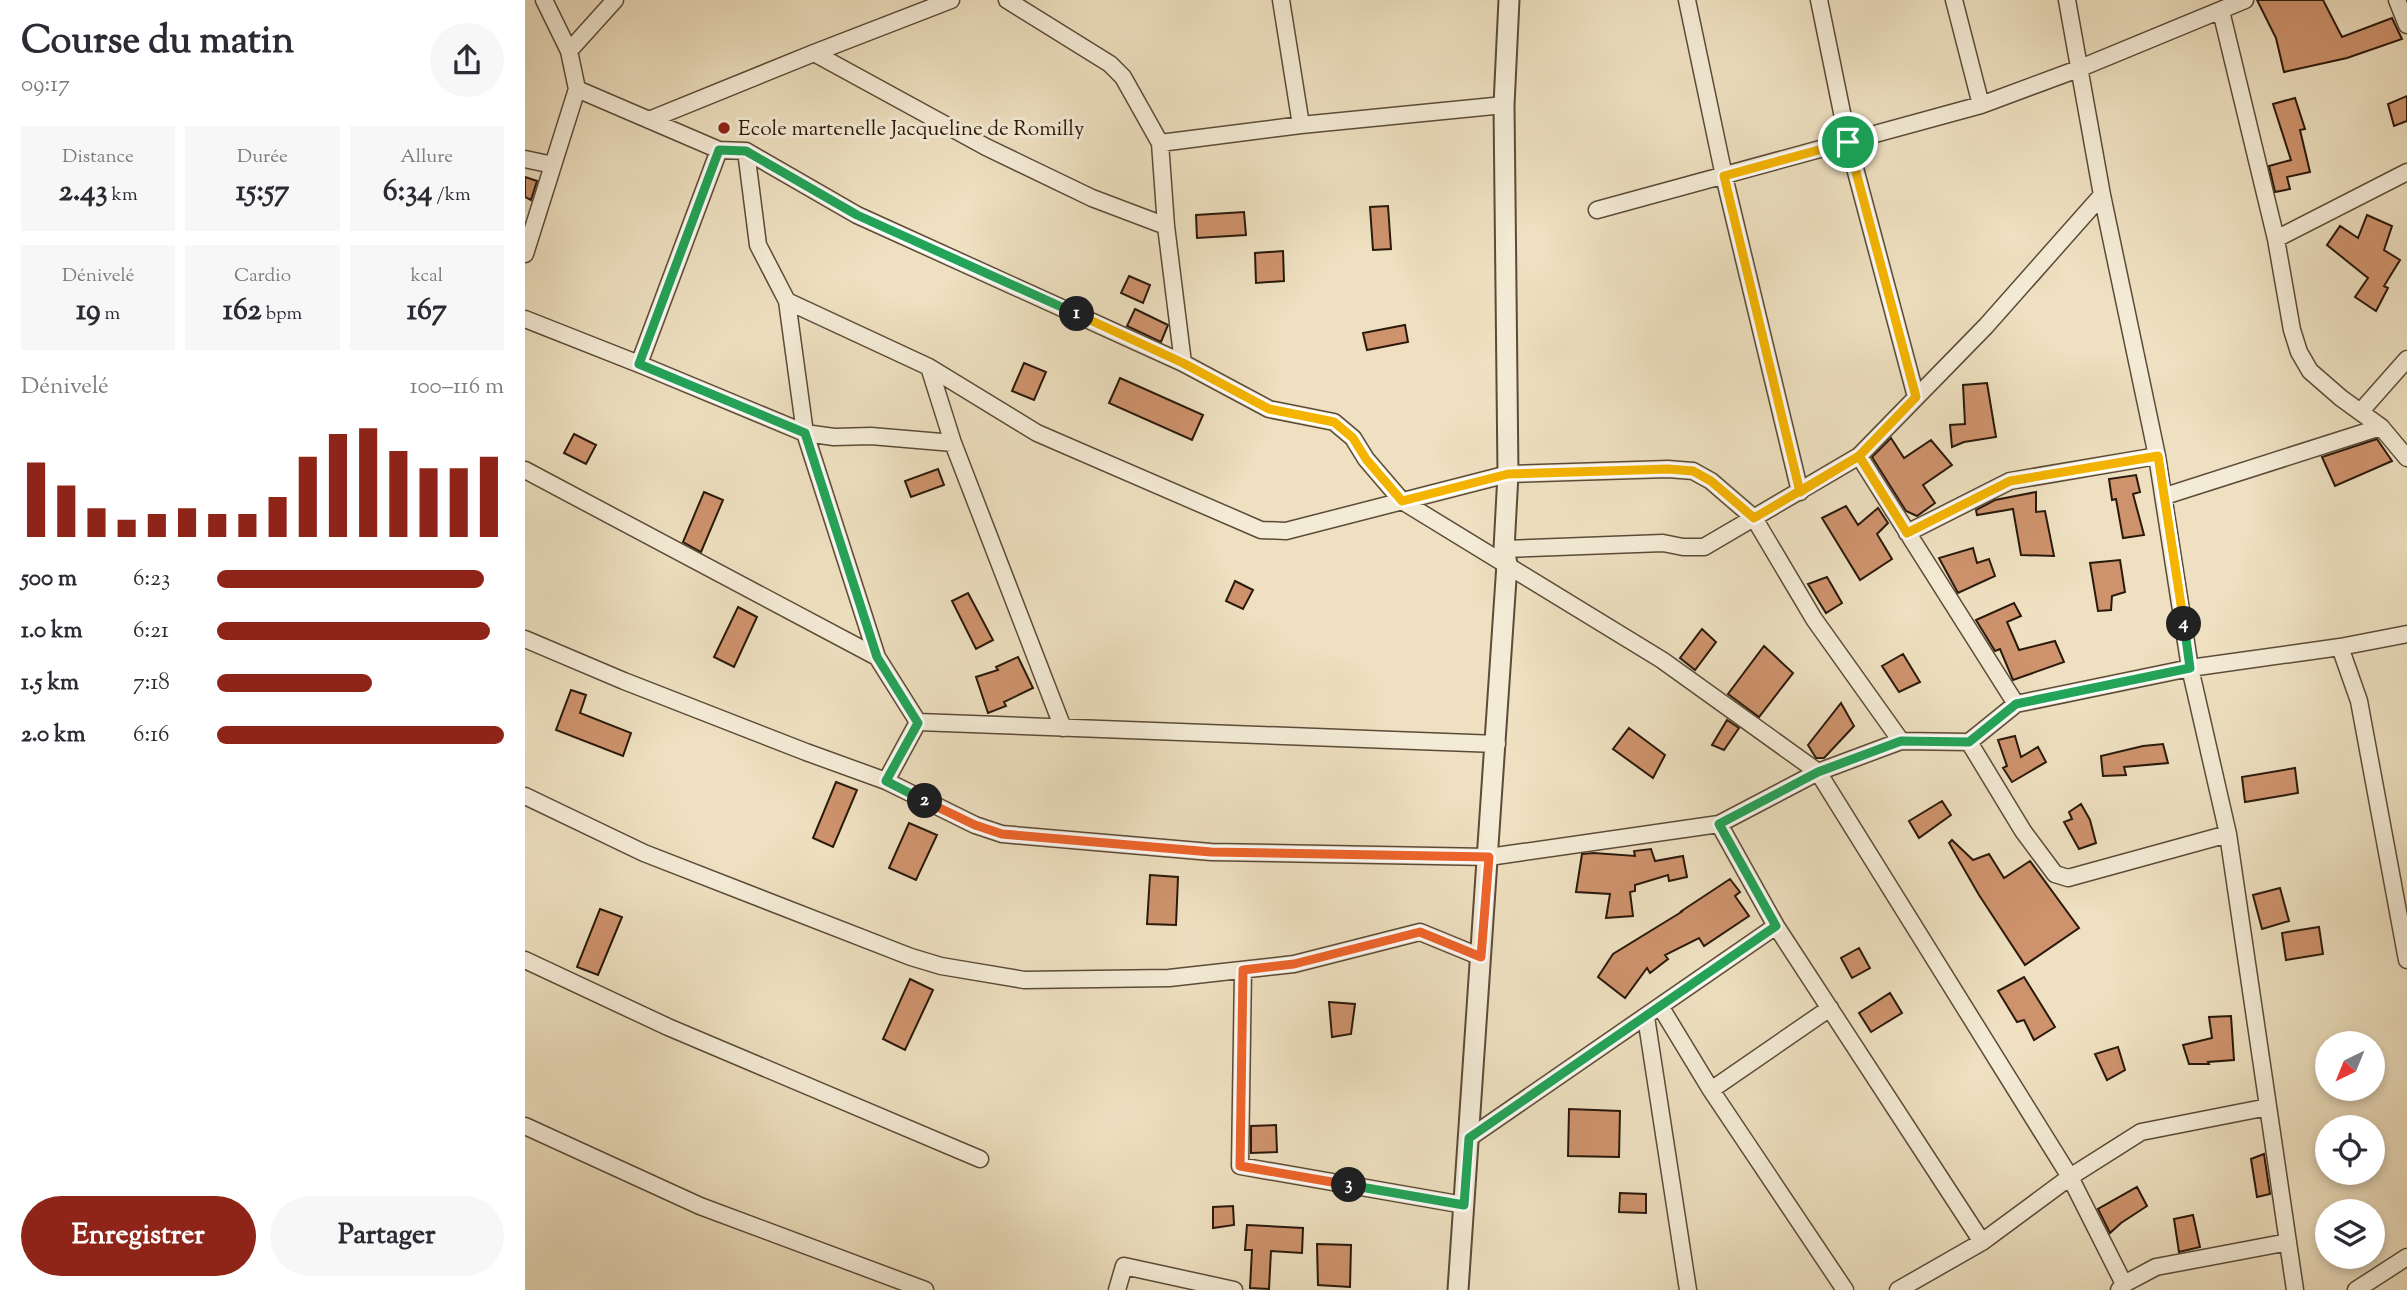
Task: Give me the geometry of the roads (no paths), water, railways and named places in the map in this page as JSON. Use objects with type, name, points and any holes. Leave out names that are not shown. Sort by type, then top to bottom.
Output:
[{"type":"street","points":[[525,254],[577,89],[569,51],[544,0]]},
{"type":"street","points":[[569,51],[615,0]]},
{"type":"street","points":[[649,120],[814,52],[951,0]]},
{"type":"street","points":[[1007,0],[1110,64],[1123,77],[1160,143],[1165,226],[1183,363]]},
{"type":"street","points":[[1281,0],[1301,125]]},
{"type":"street","points":[[1458,1290],[1497,744],[1505,556],[1508,474],[1504,105],[1509,0]]},
{"type":"street","points":[[1687,0],[1724,176],[1800,492]]},
{"type":"street","points":[[1819,0],[1848,142],[1916,397]]},
{"type":"street","points":[[1954,0],[1981,105]]},
{"type":"street","points":[[2067,0],[2102,195],[2158,456],[2190,668],[2228,834],[2295,1290]]},
{"type":"street","points":[[1597,210],[1981,105],[2078,69],[2245,0]]},
{"type":"street","points":[[2397,0],[2407,25]]},
{"type":"street","points":[[2221,10],[2276,239],[2292,330],[2299,352],[2310,370],[2341,398],[2381,427],[2407,458]]},
{"type":"street","points":[[814,52],[986,147],[1092,198],[1165,226]]},
{"type":"street","points":[[577,89],[719,150],[746,151],[857,215],[1183,363],[1269,409],[1334,422],[1353,438],[1366,459],[1402,501],[1505,556],[1662,660],[1818,772],[2070,1177],[2121,1287],[2156,1267],[2288,1241]]},
{"type":"street","points":[[1160,143],[1301,125],[1504,105]]},
{"type":"street","points":[[639,364],[719,150]]},
{"type":"street","points":[[746,151],[758,246],[787,301],[805,433],[877,657],[918,723]]},
{"type":"street","points":[[525,159],[553,165]]},
{"type":"street","points":[[2276,239],[2407,172]]},
{"type":"street","points":[[1505,556],[1663,543],[1704,547],[1800,492],[1859,456],[1986,326],[2102,195]]},
{"type":"street","points":[[787,301],[929,368],[1037,433],[1261,530],[1286,531],[1508,474],[1668,469],[1693,471],[1711,481],[1754,518],[1814,619],[1901,741]]},
{"type":"street","points":[[525,319],[805,433],[954,443]]},
{"type":"street","points":[[2361,411],[2407,359]]},
{"type":"street","points":[[929,368],[954,443],[1063,728]]},
{"type":"street","points":[[2165,496],[2381,427]]},
{"type":"street","points":[[1859,456],[2016,704]]},
{"type":"street","points":[[1907,533],[2010,481],[2158,456]]},
{"type":"street","points":[[525,470],[877,657]]},
{"type":"street","points":[[525,639],[624,681],[886,781],[975,825],[1002,834],[1211,852],[1489,857],[1719,824],[1818,772],[1901,741],[1969,742],[2016,704],[2190,668],[2340,647],[2407,634]]},
{"type":"street","points":[[2340,647],[2359,701],[2407,960]]},
{"type":"street","points":[[918,723],[1497,744]]},
{"type":"street","points":[[886,781],[918,723]]},
{"type":"street","points":[[1969,742],[2023,831],[2055,874],[2068,878],[2228,834]]},
{"type":"street","points":[[525,796],[644,853],[911,957],[1024,980],[1169,978],[1294,964],[1420,932],[1481,957]]},
{"type":"street","points":[[1719,824],[1776,926],[1982,1242]]},
{"type":"street","points":[[1469,1138],[1776,926]]},
{"type":"street","points":[[525,960],[668,1027],[980,1159]]},
{"type":"street","points":[[1243,970],[1240,1166],[1464,1205]]},
{"type":"street","points":[[1660,1006],[1711,1090],[1845,1290]]},
{"type":"street","points":[[1711,1090],[1831,1008]]},
{"type":"street","points":[[1646,1017],[1688,1290]]},
{"type":"street","points":[[1898,1290],[1982,1242],[2070,1177],[2141,1132],[2268,1107]]},
{"type":"street","points":[[525,1126],[700,1206],[925,1290]]},
{"type":"street","points":[[2356,1290],[2407,1257]]},
{"type":"street","points":[[1117,1290],[1124,1266],[1234,1290]]},
{"type":"place","name":"Ecole martenelle Jacqueline de Romilly","points":[[724,128]]}]
